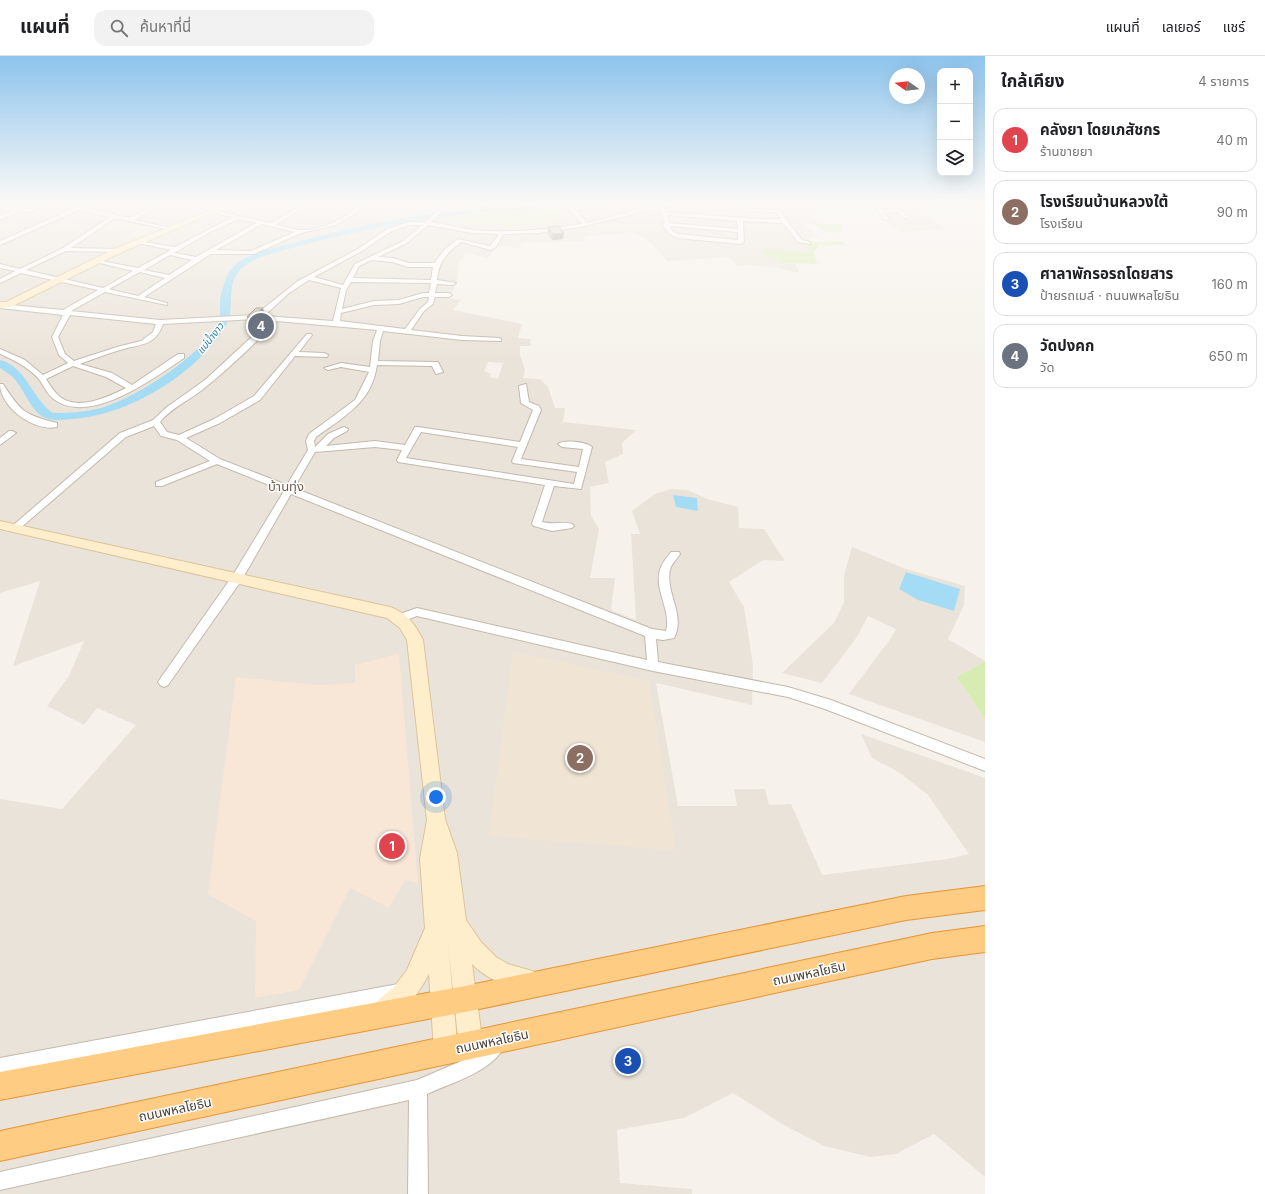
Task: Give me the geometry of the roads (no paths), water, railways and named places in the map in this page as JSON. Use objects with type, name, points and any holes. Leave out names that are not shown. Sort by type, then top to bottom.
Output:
[{"type":"highway","points":[[0,1086],[453,1001],[906,908],[985,898]]},
{"type":"highway","name":"ถนนพหลโยธิน","points":[[0,1146],[932,946],[985,939]]},
{"type":"main road","points":[[1,307],[110,255]]},
{"type":"main road","points":[[0,525],[390,613],[401,618],[409,626],[415,640],[436,819],[430,858],[446,925],[459,1048]]},
{"type":"main road","points":[[446,925],[471,949],[500,973],[542,983]]},
{"type":"main road","points":[[376,1015],[396,1002],[406,991],[446,925]]},
{"type":"street","points":[[0,281],[52,255]]},
{"type":"street","points":[[134,388],[109,375],[73,364],[63,358],[59,352],[55,337],[65,314],[104,289],[165,255]]},
{"type":"street","points":[[174,255],[197,259]]},
{"type":"street","points":[[139,298],[170,276],[205,255]]},
{"type":"street","points":[[257,317],[267,311],[291,289],[350,255]]},
{"type":"street","points":[[336,323],[340,311],[341,295],[348,280],[357,265],[376,255]]},
{"type":"street","points":[[407,331],[422,310],[431,303],[431,295],[435,282],[436,264],[443,255]]},
{"type":"street","points":[[370,258],[393,260],[408,265],[436,264]]},
{"type":"street","points":[[98,261],[170,276]]},
{"type":"street","points":[[0,266],[165,304]]},
{"type":"street","points":[[310,278],[344,287]]},
{"type":"street","points":[[348,280],[453,283]]},
{"type":"street","points":[[340,311],[368,306],[374,303],[399,302],[431,295],[449,295]]},
{"type":"street","points":[[367,314],[368,306]]},
{"type":"street","points":[[1,307],[160,322],[214,318],[257,317],[336,323],[462,338],[499,340]]},
{"type":"street","points":[[15,528],[123,436],[156,422],[161,414],[197,391],[244,350],[275,319]]},
{"type":"street","points":[[42,378],[73,364],[119,348],[143,343],[156,333],[160,322]]},
{"type":"street","points":[[315,450],[310,441],[312,436],[358,402],[374,366],[374,348],[377,336],[381,329]]},
{"type":"street","points":[[180,438],[217,421],[257,398],[309,335]]},
{"type":"street","points":[[0,351],[24,362],[42,378],[58,399],[65,403],[74,404],[93,403],[125,393],[181,356]]},
{"type":"street","points":[[294,354],[324,355]]},
{"type":"street","points":[[328,368],[342,366],[435,364],[439,372]]},
{"type":"street","points":[[522,386],[525,403],[537,410],[516,461],[583,470]]},
{"type":"street","points":[[0,387],[6,397],[23,417],[29,420],[54,425]]},
{"type":"street","points":[[156,422],[159,429],[164,434],[180,438],[217,461],[650,633],[667,636],[670,635],[673,630],[672,613],[664,576],[665,570],[676,554]]},
{"type":"street","points":[[164,682],[236,578],[288,489],[315,450],[331,436],[344,429]]},
{"type":"street","points":[[522,445],[418,429],[401,460],[550,484],[578,487],[588,447],[562,444]]},
{"type":"street","points":[[0,442],[12,433]]},
{"type":"street","points":[[315,450],[375,444],[408,448]]},
{"type":"street","points":[[159,484],[217,461]]},
{"type":"street","points":[[550,484],[537,524],[552,528],[569,526]]},
{"type":"street","points":[[401,618],[417,612],[653,666],[788,692],[827,704],[985,765]]},
{"type":"street","points":[[650,633],[653,666]]},
{"type":"street","points":[[0,1066],[406,991]]},
{"type":"street","points":[[0,1181],[418,1089],[479,1062],[502,1039]]},
{"type":"street","points":[[418,1089],[418,1194]]},
{"type":"water","points":[[673,495],[697,498],[698,511],[676,507]]},
{"type":"water","points":[[906,572],[960,589],[954,611],[918,600],[899,589]]},
{"type":"waterway","name":"แม่น้ำงาว","points":[[0,363],[17,375],[35,402],[49,415],[84,415],[107,410],[152,388],[194,357],[210,341],[224,321],[225,297],[232,277],[238,267],[251,259],[263,255]]},
{"type":"place","name":"วัดปงคก","points":[[261,326]]},
{"type":"place","name":"โรงเรียนบ้านหลวงใต้","points":[[580,758]]},
{"type":"place","name":"คลังยา โดยเภสัชกร","points":[[392,846]]},
{"type":"place","name":"ศาลาพักรอรถโดยสาร","points":[[628,1061]]},
{"type":"district","name":"บ้านทุ่ง","points":[[286,486]]}]
